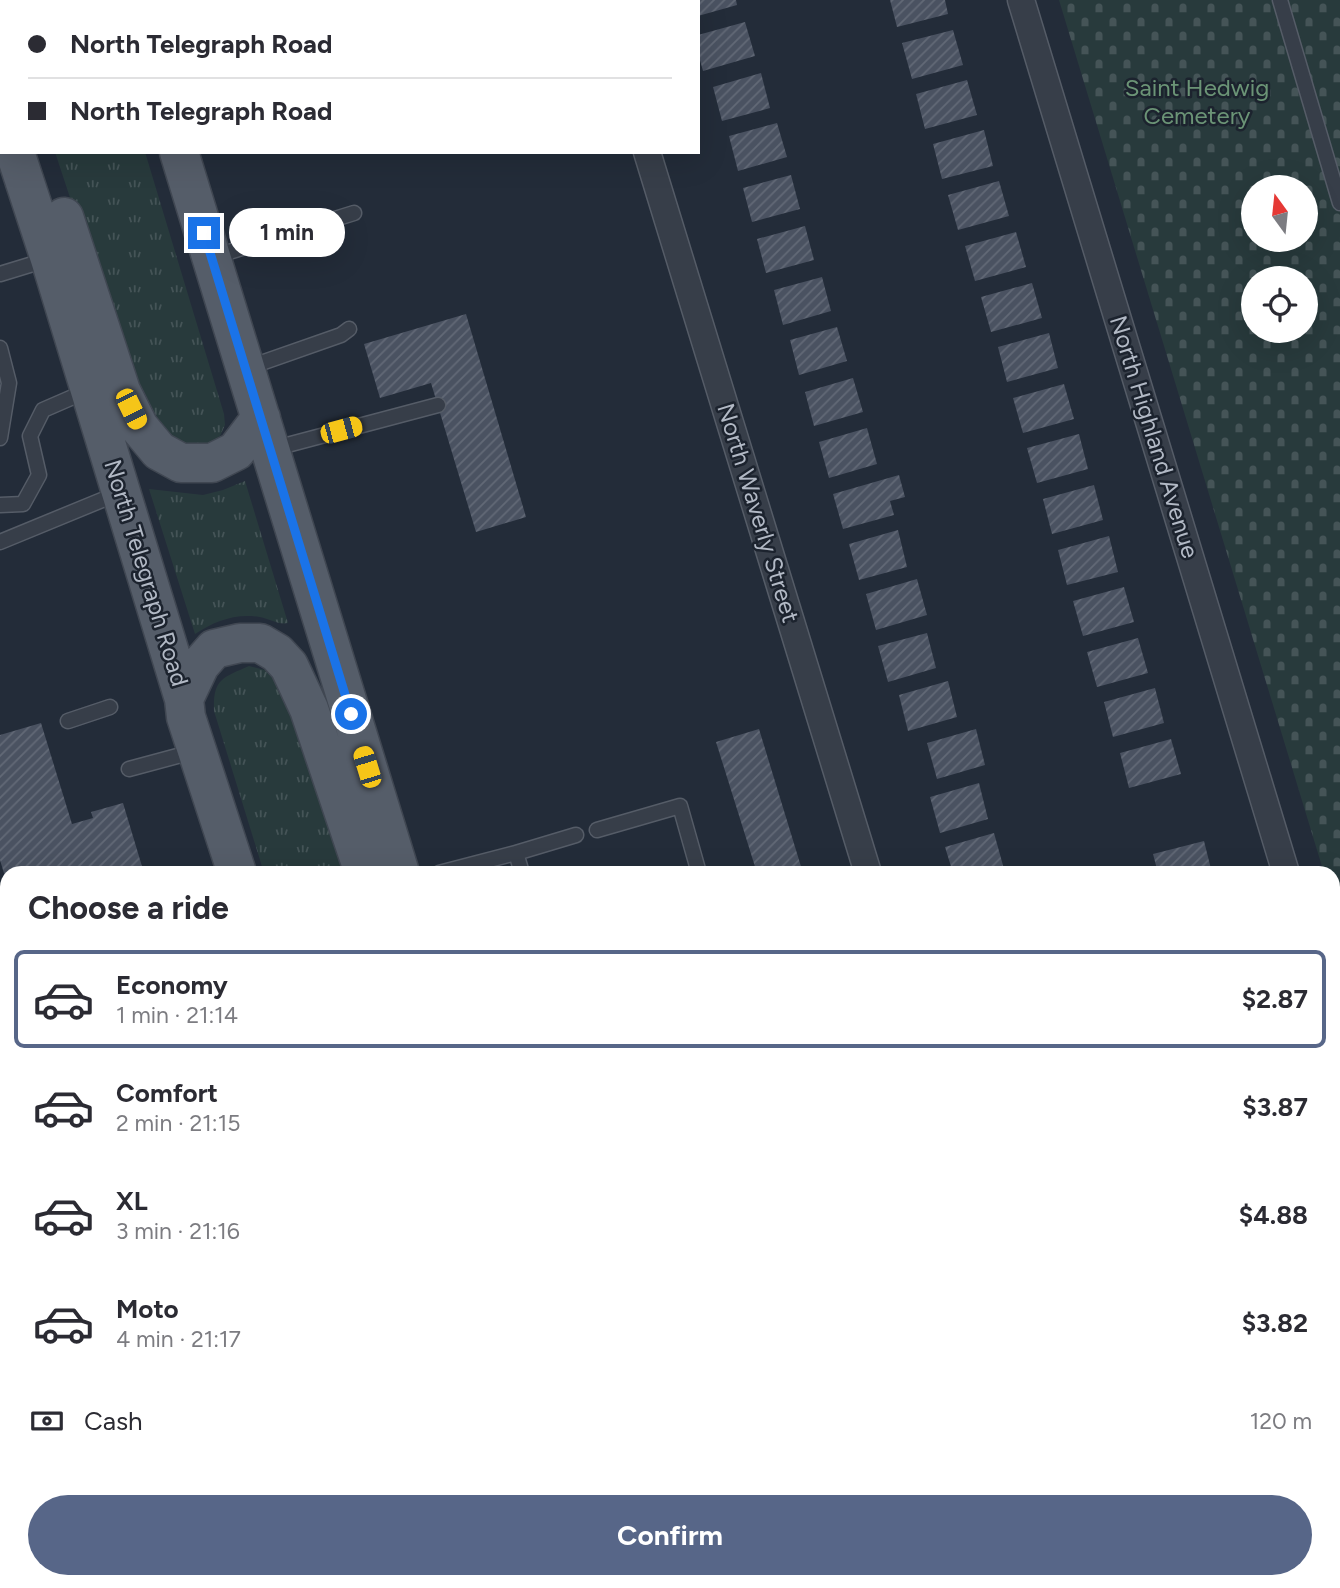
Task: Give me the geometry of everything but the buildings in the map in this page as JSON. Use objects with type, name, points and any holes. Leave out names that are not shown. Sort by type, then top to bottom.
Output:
[{"type":"main road","name":"North Telegraph Road","points":[[16,154],[63,255],[90,389],[184,699],[186,717],[235,866]]},
{"type":"main road","points":[[43,154],[63,255],[139,427],[159,451],[181,463],[212,463],[266,433]]},
{"type":"main road","points":[[180,154],[398,866]]},
{"type":"main road","points":[[184,699],[200,665],[214,649],[240,643],[260,643],[276,653],[289,666],[309,709],[362,866]]},
{"type":"street","name":"North Highland Avenue","points":[[1021,0],[1284,866]]},
{"type":"street","name":"North Waverly Street","points":[[648,154],[867,866]]},
{"type":"lane","points":[[1280,0],[1340,203]]},
{"type":"lane","points":[[212,258],[354,213]]},
{"type":"lane","points":[[0,274],[63,255]]},
{"type":"lane","points":[[246,369],[349,330]]},
{"type":"lane","points":[[0,348],[9,383],[0,438]]},
{"type":"lane","points":[[0,505],[23,504],[39,475],[30,436],[43,410],[90,389]]},
{"type":"lane","points":[[266,433],[438,405]]},
{"type":"lane","points":[[0,541],[121,492]]},
{"type":"lane","points":[[68,721],[110,707]]},
{"type":"lane","points":[[129,769],[197,750]]},
{"type":"lane","points":[[597,830],[680,806],[697,866]]},
{"type":"lane","points":[[466,866],[576,835]]},
{"type":"lane","points":[[516,853],[520,866]]},
{"type":"green space","name":"Saint Hedwig Cemetery","points":[[1059,0],[1340,0],[1340,866],[1322,866]]},
{"type":"green space","points":[[56,154],[146,154],[224,414],[225,425],[220,436],[208,446],[188,446],[159,427],[133,389]]},
{"type":"green space","points":[[245,481],[288,623],[242,616],[210,625],[195,634],[149,489],[203,495]]},
{"type":"green space","points":[[249,666],[273,672],[299,712],[346,866],[262,866],[214,711],[215,692],[221,681]]},
{"type":"route","points":[[204,233],[351,714]]}]
